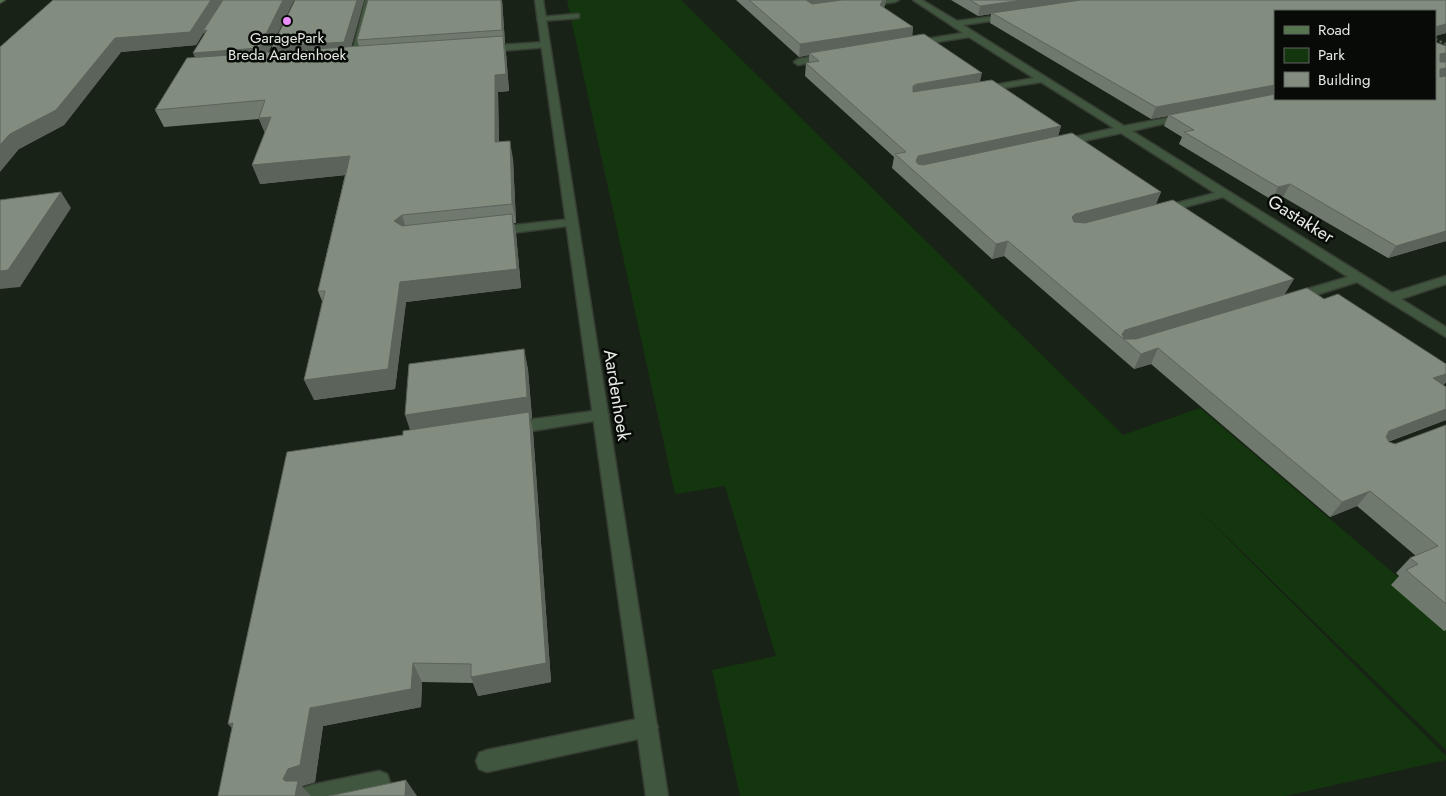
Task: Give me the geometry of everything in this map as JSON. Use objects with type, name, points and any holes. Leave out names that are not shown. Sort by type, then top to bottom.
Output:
[{"type":"street","points":[[366,59],[349,60],[369,0]]},
{"type":"street","name":"Aardenhoek","points":[[538,0],[657,796]]},
{"type":"street","points":[[858,5],[895,0]]},
{"type":"street","name":"Gastakker","points":[[917,0],[1446,333]]},
{"type":"street","points":[[955,24],[1021,14]]},
{"type":"street","points":[[541,19],[576,16]]},
{"type":"street","points":[[903,45],[970,34]]},
{"type":"street","points":[[475,50],[545,45]]},
{"type":"street","points":[[798,62],[836,56]]},
{"type":"street","points":[[973,91],[1042,79]]},
{"type":"street","points":[[1054,144],[1196,114]]},
{"type":"street","points":[[1149,214],[1223,194]]},
{"type":"street","points":[[484,232],[572,223]]},
{"type":"street","points":[[1283,301],[1358,278]]},
{"type":"street","points":[[1390,298],[1446,280]]},
{"type":"street","points":[[500,430],[601,415]]},
{"type":"street","points":[[487,760],[647,727]]},
{"type":"street","points":[[311,796],[379,782]]},
{"type":"green space","points":[[567,0],[681,0],[1123,435],[1200,408],[1446,618],[1446,750],[1182,493],[1446,756],[1446,760],[1285,796],[740,796],[712,670],[776,656],[725,486],[675,494]]},
{"type":"building","points":[[53,0],[211,0],[190,32],[115,38],[56,110],[10,134],[0,145],[0,47]]},
{"type":"building","points":[[223,0],[283,0],[259,48],[193,53],[207,30],[203,31]]},
{"type":"building","points":[[295,0],[357,0],[344,42],[272,47]]},
{"type":"building","points":[[368,0],[501,0],[502,30],[357,40]]},
{"type":"building","points":[[749,0],[806,0],[812,4],[842,0],[883,0],[880,5],[913,27],[800,44]]},
{"type":"building","points":[[970,0],[1023,0],[980,6]]},
{"type":"building","points":[[1081,0],[1446,0],[1446,24],[1436,27],[1436,10],[1274,10],[1274,85],[1156,107],[992,13]]},
{"type":"building","points":[[924,34],[982,73],[917,84],[913,86],[913,92],[992,80],[1061,126],[918,156],[916,161],[918,164],[923,165],[1072,133],[1161,192],[1075,214],[1072,217],[1074,222],[1085,223],[1173,200],[1294,279],[1125,330],[1122,334],[1124,339],[1136,339],[1307,288],[1324,299],[1338,294],[1446,364],[1446,374],[1433,378],[1446,387],[1446,409],[1389,431],[1386,437],[1389,442],[1395,444],[1446,425],[1446,604],[1406,570],[1418,564],[1410,558],[1438,546],[1370,491],[1342,502],[1158,348],[1141,354],[1008,241],[996,244],[895,154],[906,152],[806,63],[819,61],[809,53]]},
{"type":"building","points":[[503,36],[506,74],[495,75],[495,142],[510,141],[512,204],[402,215],[394,221],[402,226],[512,214],[517,269],[400,282],[388,369],[304,380],[325,291],[318,291],[350,156],[252,165],[271,117],[259,118],[265,100],[155,110],[187,58]]},
{"type":"building","points":[[1436,42],[1446,46],[1446,53],[1440,54],[1440,62],[1446,62],[1446,68],[1440,69],[1440,77],[1446,76],[1446,231],[1396,246],[1290,184],[1278,187],[1184,132],[1194,130],[1169,115],[1274,94],[1274,100],[1436,100]]},
{"type":"building","points":[[61,192],[8,270],[0,271],[0,200]]},
{"type":"building","points":[[524,349],[527,397],[405,415],[409,364]]},
{"type":"building","points":[[529,412],[546,663],[471,677],[471,664],[413,663],[411,689],[310,708],[300,765],[288,769],[283,779],[285,781],[298,781],[295,796],[218,796],[233,723],[228,724],[287,452],[403,435],[403,431]]},
{"type":"building","points":[[406,780],[405,796],[329,796]]},
{"type":"place","name":"GaragePark Breda Aardenhoek","points":[[287,21]]}]
